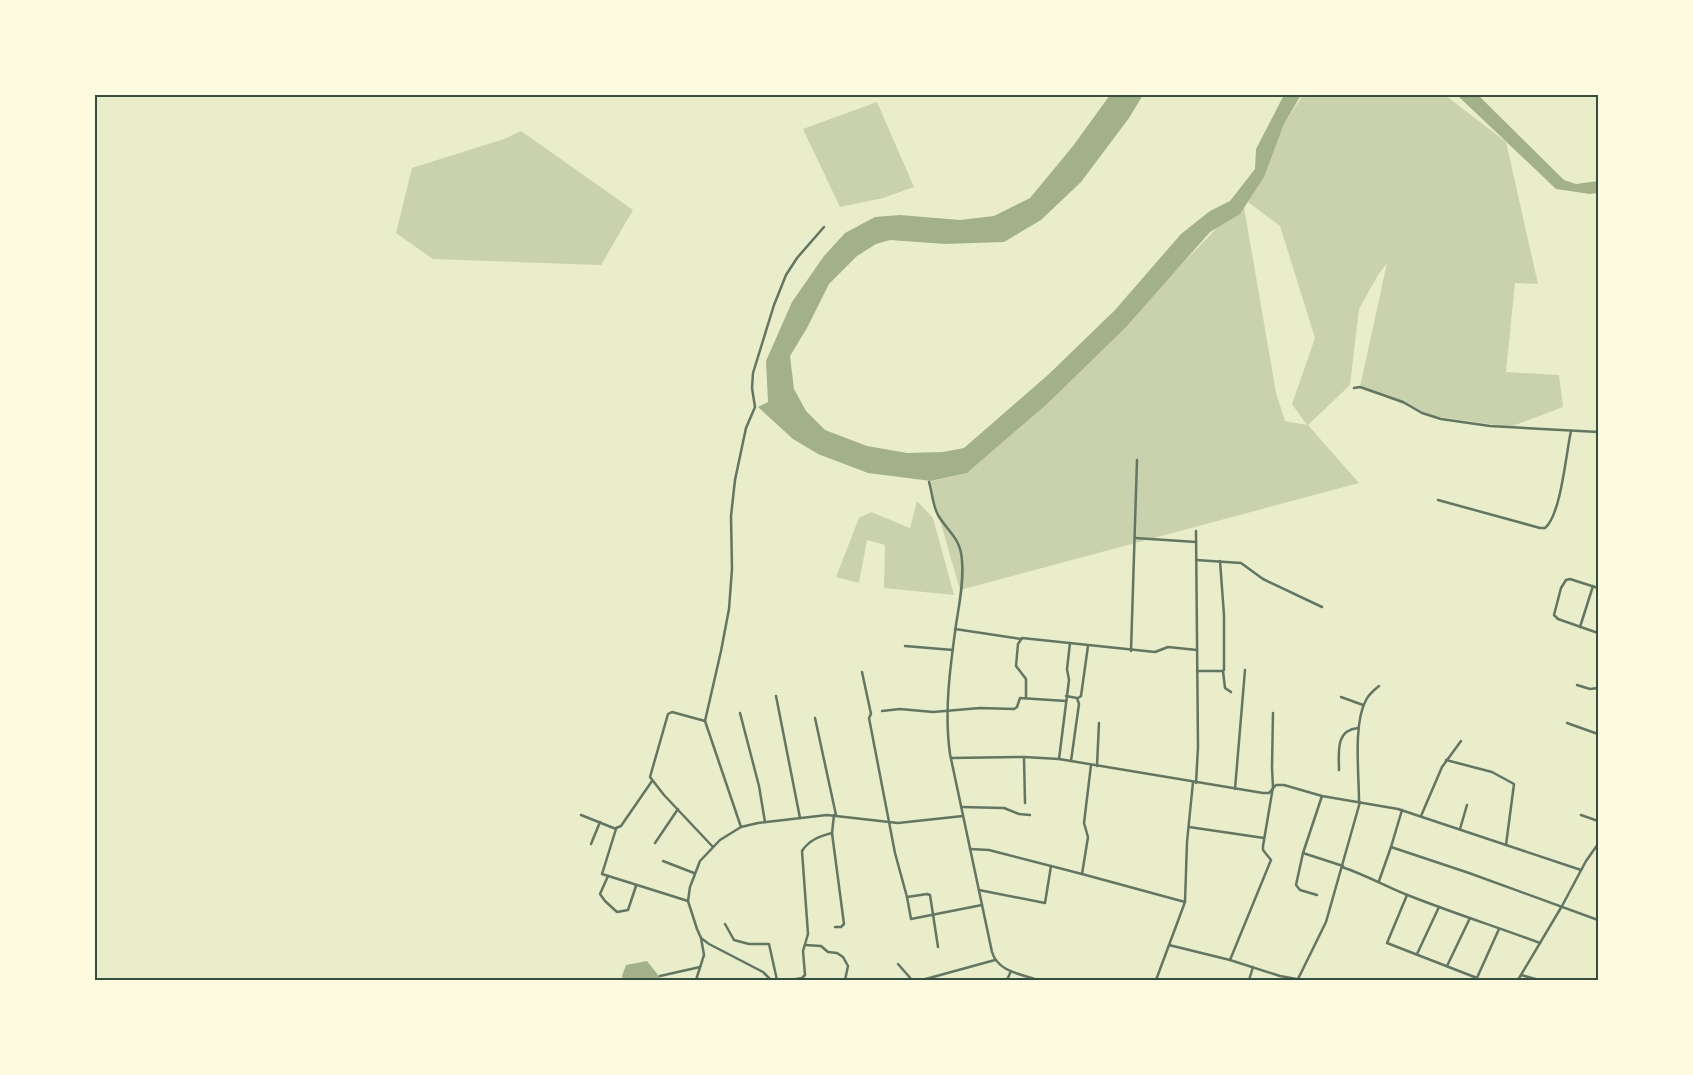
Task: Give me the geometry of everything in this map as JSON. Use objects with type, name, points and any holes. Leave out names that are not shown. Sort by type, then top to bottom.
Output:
[{"type":"street","points":[[741,827],[704,721],[729,609],[732,569],[731,516],[740,453],[746,428],[755,407],[752,388],[753,373],[774,305],[786,275],[797,258],[824,227]]},
{"type":"street","points":[[1354,388],[1360,387],[1403,402],[1422,413],[1442,419],[1490,426],[1598,432]]},
{"type":"street","points":[[1438,500],[1545,528],[1553,518],[1557,505],[1570,431]]},
{"type":"street","points":[[1131,651],[1137,460]]},
{"type":"street","points":[[929,482],[937,513],[957,539],[961,550],[963,569],[952,650],[948,730],[951,758],[992,952],[999,965],[1010,971],[1038,980]]},
{"type":"street","points":[[1156,980],[1185,902],[1189,827],[1198,747],[1196,531]]},
{"type":"street","points":[[1134,538],[1196,542]]},
{"type":"street","points":[[1196,560],[1241,563],[1263,579],[1322,607]]},
{"type":"street","points":[[1220,561],[1224,615],[1224,685],[1226,690],[1231,692]]},
{"type":"street","points":[[1598,588],[1570,579],[1564,582],[1555,607],[1555,617],[1598,633]]},
{"type":"street","points":[[1580,627],[1593,586]]},
{"type":"street","points":[[955,629],[1021,639],[1131,651],[1157,652],[1168,647],[1198,650]]},
{"type":"street","points":[[1021,639],[1018,644],[1016,666],[1026,679],[1026,698]]},
{"type":"street","points":[[1059,759],[1069,680],[1067,669],[1070,643]]},
{"type":"street","points":[[905,646],[952,650]]},
{"type":"street","points":[[1071,761],[1079,704],[1078,698],[1080,696],[1088,646]]},
{"type":"street","points":[[1235,789],[1245,670]]},
{"type":"street","points":[[1197,671],[1223,671]]},
{"type":"street","points":[[862,672],[871,714],[869,718],[888,822],[912,919],[982,905]]},
{"type":"street","points":[[1577,685],[1590,689],[1598,688]]},
{"type":"street","points":[[1295,979],[1326,922],[1360,801],[1358,728],[1363,705],[1371,693],[1379,686]]},
{"type":"street","points":[[776,696],[800,818]]},
{"type":"street","points":[[1066,696],[1078,698]]},
{"type":"street","points":[[1342,697],[1363,705]]},
{"type":"street","points":[[882,711],[900,708],[933,712],[980,708],[1014,709],[1017,707],[1018,699],[1026,698],[1066,701]]},
{"type":"street","points":[[704,721],[672,712],[668,714],[650,777],[713,847]]},
{"type":"street","points":[[1230,960],[1271,860],[1263,850],[1274,787],[1272,774],[1273,712]]},
{"type":"street","points":[[740,714],[759,786],[765,822]]},
{"type":"street","points":[[815,718],[835,815],[832,833],[844,924],[835,927]]},
{"type":"street","points":[[1097,766],[1100,723]]},
{"type":"street","points":[[1568,723],[1598,734]]},
{"type":"street","points":[[1339,770],[1339,746],[1342,736],[1350,729],[1358,728]]},
{"type":"street","points":[[1422,816],[1446,760],[1460,741]]},
{"type":"street","points":[[951,758],[1024,757],[1059,759],[1268,793],[1276,785],[1284,785],[1322,796],[1360,801],[1402,810],[1581,870]]},
{"type":"street","points":[[1024,757],[1025,803]]},
{"type":"street","points":[[1446,760],[1492,772],[1514,784],[1506,845]]},
{"type":"street","points":[[1082,874],[1088,837],[1084,823],[1092,765]]},
{"type":"street","points":[[581,815],[616,828],[621,826],[652,781]]},
{"type":"street","points":[[1317,895],[1300,890],[1297,887],[1303,853],[1322,796]]},
{"type":"street","points":[[1460,830],[1467,805]]},
{"type":"street","points":[[961,807],[1004,808],[1019,814],[1030,815]]},
{"type":"street","points":[[655,843],[678,809]]},
{"type":"street","points":[[1378,881],[1392,847],[1402,810]]},
{"type":"street","points":[[696,980],[704,955],[701,938],[688,901],[694,873],[700,861],[713,847],[741,827],[765,822],[835,815],[905,823],[963,816]]},
{"type":"street","points":[[1581,815],[1598,821]]},
{"type":"street","points":[[592,844],[601,822]]},
{"type":"street","points":[[1189,827],[1264,838]]},
{"type":"street","points":[[616,828],[602,874],[688,901]]},
{"type":"street","points":[[790,980],[805,976],[804,951],[808,934],[802,851],[809,843],[820,836],[832,833]]},
{"type":"street","points":[[1518,980],[1598,844]]},
{"type":"street","points":[[1392,847],[1470,873],[1598,920]]},
{"type":"street","points":[[970,849],[989,850],[1185,902]]},
{"type":"street","points":[[1303,853],[1365,875],[1407,895],[1540,943]]},
{"type":"street","points":[[664,862],[694,873]]},
{"type":"street","points":[[979,890],[1045,903],[1051,866]]},
{"type":"street","points":[[608,876],[600,894],[617,912],[628,910],[636,885]]},
{"type":"street","points":[[907,897],[928,894],[938,946]]},
{"type":"street","points":[[1407,895],[1387,942],[1477,979],[1500,928]]},
{"type":"street","points":[[1417,954],[1439,907]]},
{"type":"street","points":[[1447,966],[1470,918]]},
{"type":"street","points":[[725,924],[734,940],[749,944],[769,944],[776,980]]},
{"type":"street","points":[[701,938],[724,953],[763,972],[771,980]]},
{"type":"street","points":[[805,945],[821,946],[828,952],[842,957],[848,966],[845,980]]},
{"type":"street","points":[[1169,945],[1230,960],[1280,976],[1302,980]]},
{"type":"street","points":[[922,980],[995,960]]},
{"type":"street","points":[[898,964],[912,980]]},
{"type":"street","points":[[660,976],[700,967]]},
{"type":"street","points":[[1249,980],[1252,967]]},
{"type":"street","points":[[1007,980],[1010,971]]},
{"type":"street","points":[[1521,975],[1539,980]]},
{"type":"street","points":[[1279,980],[1280,976]]},
{"type":"shaded area","points":[[1110,95],[1143,95],[1129,118],[1081,182],[1041,220],[1004,242],[945,244],[890,240],[876,244],[857,256],[829,284],[807,328],[790,356],[794,389],[806,411],[825,430],[867,446],[907,453],[943,452],[964,448],[1049,374],[1115,310],[1181,234],[1210,211],[1230,201],[1255,169],[1256,149],[1284,95],[1301,95],[1284,124],[1264,177],[1240,214],[1210,232],[1126,327],[1046,405],[967,473],[931,481],[868,473],[818,454],[793,439],[758,407],[768,402],[766,361],[792,302],[824,256],[845,233],[875,217],[900,215],[960,220],[994,216],[1030,198],[1073,146]]},
{"type":"shaded area","points":[[1303,95],[1445,95],[1506,142],[1538,284],[1515,283],[1506,372],[1559,375],[1563,407],[1510,427],[1433,416],[1360,387],[1387,263],[1359,309],[1350,385],[1308,425],[1359,483],[960,590],[929,482],[967,473],[1046,405],[1243,201],[1276,393],[1285,421],[1307,425],[1292,404],[1315,338],[1280,226],[1248,202],[1267,168],[1284,124]]},
{"type":"shaded area","points":[[1457,95],[1478,95],[1564,180],[1576,184],[1598,181],[1598,193],[1590,194],[1556,189]]},
{"type":"shaded area","points":[[877,102],[914,187],[883,198],[840,207],[803,129]]},
{"type":"shaded area","points":[[521,131],[633,210],[601,265],[433,259],[396,233],[412,168],[504,139]]},
{"type":"shaded area","points":[[917,501],[933,518],[954,595],[884,588],[885,545],[867,540],[859,583],[836,577],[859,518],[871,512],[910,528]]},
{"type":"shaded area","points":[[647,961],[662,980],[623,980],[622,976],[626,965]]}]
